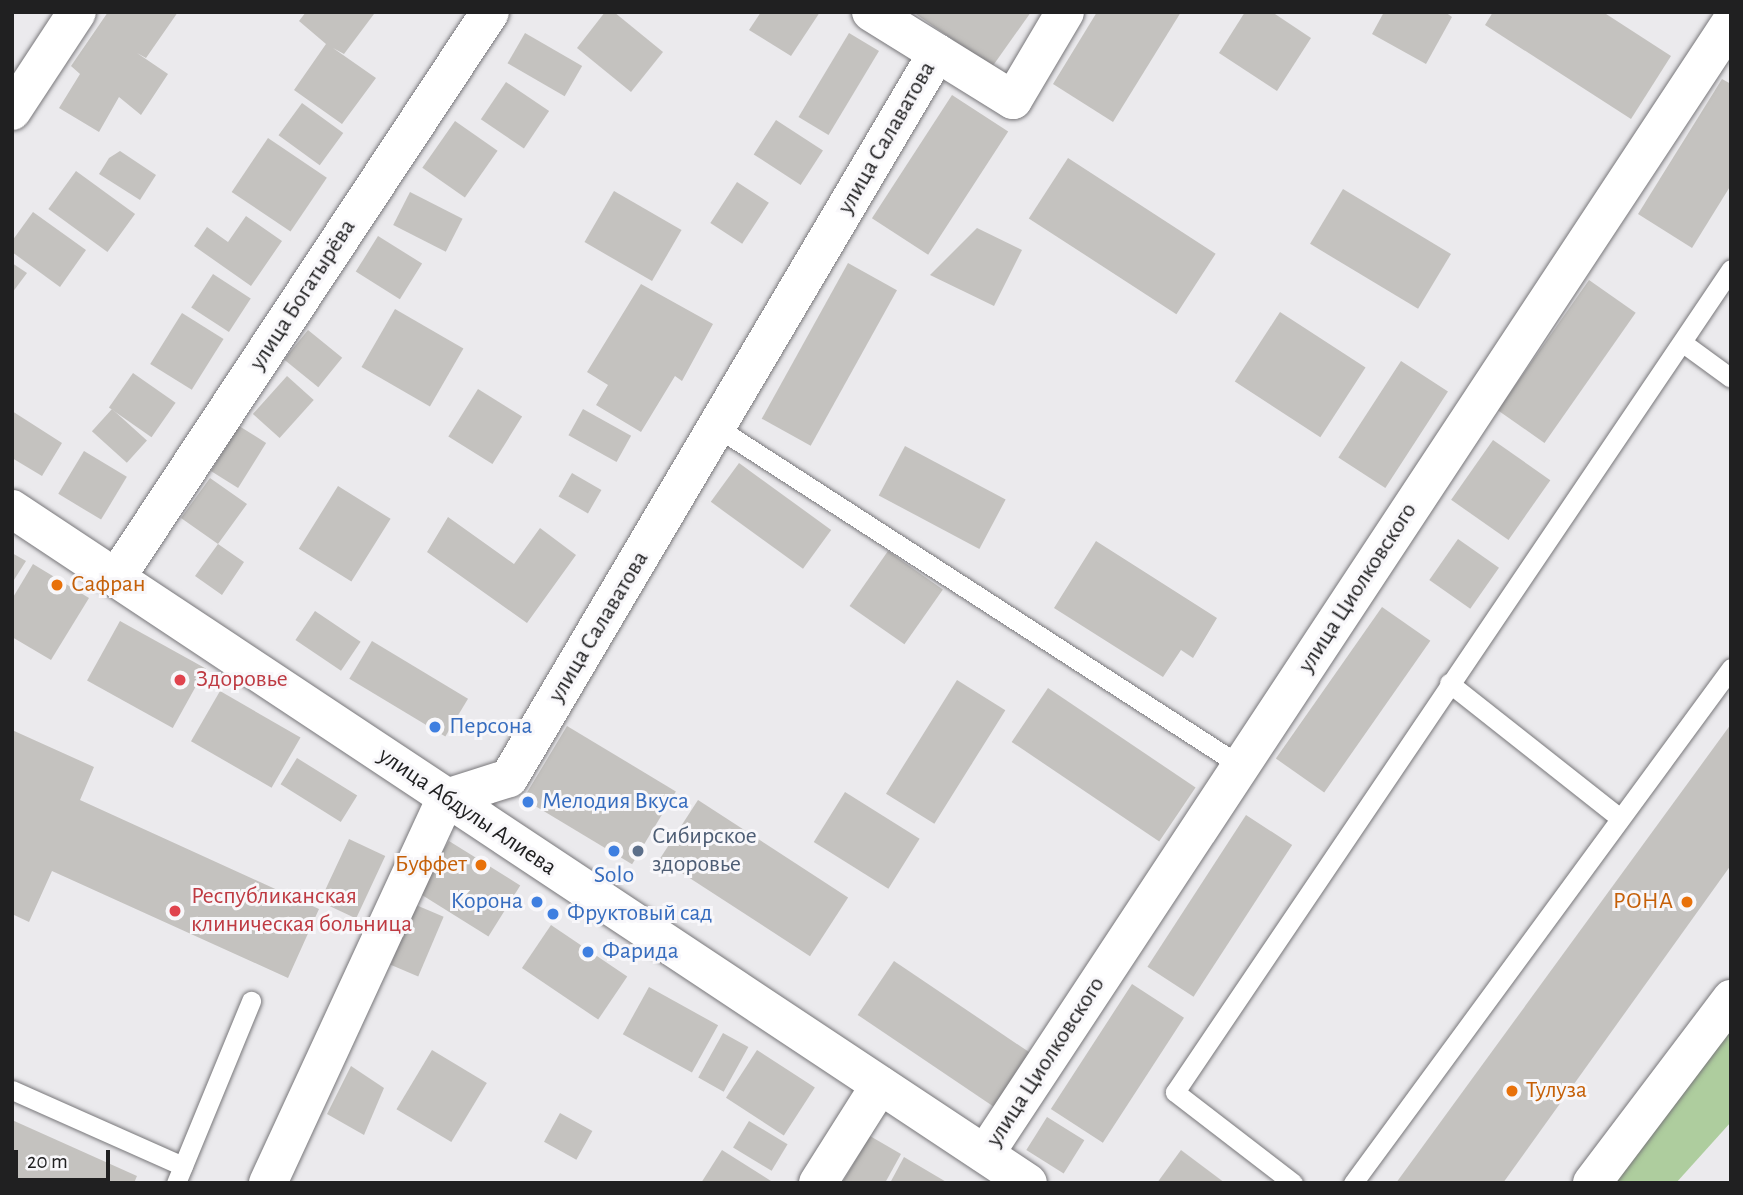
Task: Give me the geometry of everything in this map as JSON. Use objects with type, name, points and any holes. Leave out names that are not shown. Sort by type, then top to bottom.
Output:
[{"type":"street","points":[[12,111],[77,12]]},
{"type":"street","name":"улица Богатырёва","points":[[116,578],[490,12]]},
{"type":"street","points":[[871,12],[1013,100],[1065,12]]},
{"type":"street","name":"улица Циолковского","points":[[985,1154],[1731,22]]},
{"type":"street","name":"улица Салаватова","points":[[446,798],[509,778],[937,53]]},
{"type":"street","name":"улица Абдулы Алиева","points":[[12,509],[1028,1183]]},
{"type":"street","points":[[268,1183],[446,798]]},
{"type":"street","points":[[1592,1183],[1731,999]]},
{"type":"street","points":[[818,1183],[880,1085]]},
{"type":"lane","points":[[1293,1183],[1175,1092],[1731,269]]},
{"type":"lane","points":[[1683,343],[1731,378]]},
{"type":"lane","points":[[718,428],[1241,766]]},
{"type":"lane","points":[[1353,1183],[1731,668]]},
{"type":"lane","points":[[1449,683],[1620,818]]},
{"type":"lane","points":[[12,1090],[180,1175],[251,1001]]},
{"type":"green space","points":[[1731,1027],[1731,1122],[1676,1183],[1613,1183]]},
{"type":"building","points":[[108,12],[178,12],[146,58],[137,53],[168,74],[141,115],[119,97],[99,132],[59,108],[80,74],[71,66]]},
{"type":"building","points":[[306,12],[374,14],[344,54],[333,48],[376,78],[342,124],[294,90],[326,44],[299,21]]},
{"type":"building","points":[[605,12],[614,12],[663,52],[631,92],[577,48]]},
{"type":"building","points":[[761,12],[820,12],[791,56],[749,30]]},
{"type":"building","points":[[913,12],[1031,12],[992,67]]},
{"type":"building","points":[[1097,12],[1181,12],[1113,122],[1053,84]]},
{"type":"building","points":[[1245,12],[1272,12],[1311,38],[1277,91],[1219,53]]},
{"type":"building","points":[[1384,12],[1445,12],[1452,17],[1426,64],[1372,34]]},
{"type":"building","points":[[1493,12],[1603,12],[1671,56],[1631,119],[1485,25]]},
{"type":"building","points":[[525,33],[582,66],[565,96],[508,63]]},
{"type":"building","points":[[849,33],[879,51],[829,135],[799,117]]},
{"type":"building","points":[[1722,79],[1731,84],[1731,185],[1692,248],[1638,214]]},
{"type":"building","points":[[506,82],[549,111],[524,148],[481,119]]},
{"type":"building","points":[[952,95],[1008,131],[928,255],[872,218]]},
{"type":"building","points":[[302,103],[343,133],[320,165],[278,135]]},
{"type":"building","points":[[776,120],[823,150],[801,185],[754,154]]},
{"type":"building","points":[[455,121],[498,151],[465,198],[422,168]]},
{"type":"building","points":[[268,138],[327,178],[291,232],[232,192]]},
{"type":"building","points":[[120,151],[156,175],[140,200],[99,174],[109,158]]},
{"type":"building","points":[[1068,158],[1216,254],[1176,314],[1029,218]]},
{"type":"building","points":[[76,171],[135,214],[107,252],[48,209]]},
{"type":"building","points":[[737,182],[769,203],[742,244],[710,223]]},
{"type":"building","points":[[1343,189],[1451,254],[1418,309],[1310,244]]},
{"type":"building","points":[[614,191],[682,230],[652,281],[584,242]]},
{"type":"building","points":[[410,192],[463,219],[446,252],[393,225]]},
{"type":"building","points":[[33,212],[86,250],[60,287],[12,252],[12,241]]},
{"type":"building","points":[[246,216],[282,241],[251,286],[194,246],[207,227],[228,242]]},
{"type":"building","points":[[977,228],[1022,250],[994,306],[930,275]]},
{"type":"building","points":[[378,236],[422,264],[400,299],[356,272]]},
{"type":"building","points":[[12,263],[27,273],[12,293]]},
{"type":"building","points":[[848,263],[897,290],[811,446],[762,419]]},
{"type":"building","points":[[213,274],[251,299],[229,332],[191,308]]},
{"type":"building","points":[[1589,280],[1636,313],[1544,443],[1498,410]]},
{"type":"building","points":[[641,284],[713,324],[682,381],[675,376],[641,432],[596,405],[608,385],[587,372]]},
{"type":"building","points":[[395,309],[463,348],[430,407],[362,367]]},
{"type":"building","points":[[1280,312],[1366,368],[1320,437],[1235,382]]},
{"type":"building","points":[[182,313],[224,339],[192,390],[150,364]]},
{"type":"building","points":[[308,330],[342,358],[318,387],[284,360]]},
{"type":"building","points":[[1401,361],[1448,391],[1385,488],[1338,457]]},
{"type":"building","points":[[133,373],[176,403],[152,437],[109,407]]},
{"type":"building","points":[[287,376],[314,400],[280,438],[253,414]]},
{"type":"building","points":[[478,389],[522,417],[492,464],[448,436]]},
{"type":"building","points":[[112,409],[147,440],[127,463],[92,431]]},
{"type":"building","points":[[583,409],[631,436],[617,462],[568,435]]},
{"type":"building","points":[[12,411],[62,443],[42,476],[12,458]]},
{"type":"building","points":[[239,426],[266,443],[238,488],[211,471]]},
{"type":"building","points":[[1493,440],[1550,480],[1508,540],[1451,500]]},
{"type":"building","points":[[905,446],[1006,500],[979,549],[879,495]]},
{"type":"building","points":[[84,451],[127,477],[101,520],[58,494]]},
{"type":"building","points":[[739,463],[831,530],[803,569],[711,502]]},
{"type":"building","points":[[572,473],[601,490],[588,513],[558,496]]},
{"type":"building","points":[[210,478],[247,504],[218,544],[181,518]]},
{"type":"building","points":[[338,486],[391,519],[351,582],[299,549]]},
{"type":"building","points":[[448,517],[514,564],[540,528],[576,555],[527,623],[427,552]]},
{"type":"building","points":[[1458,539],[1499,568],[1470,609],[1429,580]]},
{"type":"building","points":[[1096,541],[1217,618],[1193,658],[1181,650],[1163,677],[1054,608]]},
{"type":"building","points":[[218,544],[244,562],[222,595],[195,576]]},
{"type":"building","points":[[888,551],[943,589],[904,644],[850,606]]},
{"type":"building","points":[[12,553],[26,561],[12,583]]},
{"type":"building","points":[[33,564],[89,598],[51,660],[12,637],[12,599]]},
{"type":"building","points":[[1382,607],[1430,641],[1324,792],[1276,759]]},
{"type":"building","points":[[315,611],[361,642],[341,671],[295,640]]},
{"type":"building","points":[[120,621],[206,669],[173,728],[87,680]]},
{"type":"building","points":[[372,641],[468,699],[445,736],[349,679]]},
{"type":"building","points":[[957,680],[1005,710],[934,824],[886,794]]},
{"type":"building","points":[[1048,688],[1196,788],[1159,841],[1012,742]]},
{"type":"building","points":[[220,691],[301,738],[272,788],[191,741]]},
{"type":"building","points":[[1731,724],[1731,865],[1503,1183],[1396,1183]]},
{"type":"building","points":[[567,726],[676,791],[632,864],[523,799]]},
{"type":"building","points":[[12,730],[94,767],[80,800],[319,909],[288,978],[52,871],[29,922],[12,914]]},
{"type":"building","points":[[297,758],[357,796],[341,822],[281,784]]},
{"type":"building","points":[[845,792],[920,839],[888,889],[814,842]]},
{"type":"building","points":[[698,800],[848,897],[810,956],[660,859]]},
{"type":"building","points":[[1246,815],[1292,845],[1194,997],[1147,967]]},
{"type":"building","points":[[349,839],[385,856],[356,918],[320,902]]},
{"type":"building","points":[[449,841],[520,886],[488,936],[417,892]]},
{"type":"building","points":[[416,905],[444,917],[418,977],[391,965]]},
{"type":"building","points":[[551,925],[627,976],[598,1020],[522,968]]},
{"type":"building","points":[[894,961],[1032,1054],[995,1108],[858,1015]]},
{"type":"building","points":[[1132,984],[1184,1018],[1103,1143],[1051,1109]]},
{"type":"building","points":[[649,987],[718,1025],[692,1073],[623,1034]]},
{"type":"building","points":[[723,1033],[748,1047],[724,1092],[698,1078]]},
{"type":"building","points":[[432,1050],[487,1083],[451,1142],[396,1109]]},
{"type":"building","points":[[757,1050],[815,1088],[784,1135],[726,1098]]},
{"type":"building","points":[[351,1066],[384,1088],[364,1135],[327,1114]]},
{"type":"building","points":[[560,1113],[592,1131],[576,1160],[544,1142]]},
{"type":"building","points":[[1047,1117],[1084,1140],[1064,1173],[1026,1150]]},
{"type":"building","points":[[12,1120],[137,1176],[134,1183],[12,1183]]},
{"type":"building","points":[[749,1121],[788,1144],[772,1171],[733,1148]]},
{"type":"building","points":[[870,1136],[901,1154],[885,1183],[842,1183]]},
{"type":"building","points":[[722,1150],[771,1181],[770,1183],[701,1183]]},
{"type":"building","points":[[1181,1150],[1225,1183],[1157,1183]]},
{"type":"building","points":[[904,1157],[948,1183],[890,1183]]},
{"type":"place","name":"Сафран","points":[[57,585]]},
{"type":"place","name":"Здоровье","points":[[180,680]]},
{"type":"place","name":"Персона","points":[[435,727]]},
{"type":"place","name":"Мелодия Вкуса","points":[[528,802]]},
{"type":"place","name":"Solo","points":[[614,851]]},
{"type":"place","name":"Сибирское здоровье","points":[[638,851]]},
{"type":"place","name":"Буффет","points":[[481,865]]},
{"type":"place","name":"Корона","points":[[537,902]]},
{"type":"place","name":"РОНА","points":[[1687,902]]},
{"type":"place","name":"Республиканская клиническая больница","points":[[175,911]]},
{"type":"place","name":"Фруктовый сад","points":[[553,914]]},
{"type":"place","name":"Фарида","points":[[588,952]]},
{"type":"place","name":"Тулуза","points":[[1512,1091]]}]
